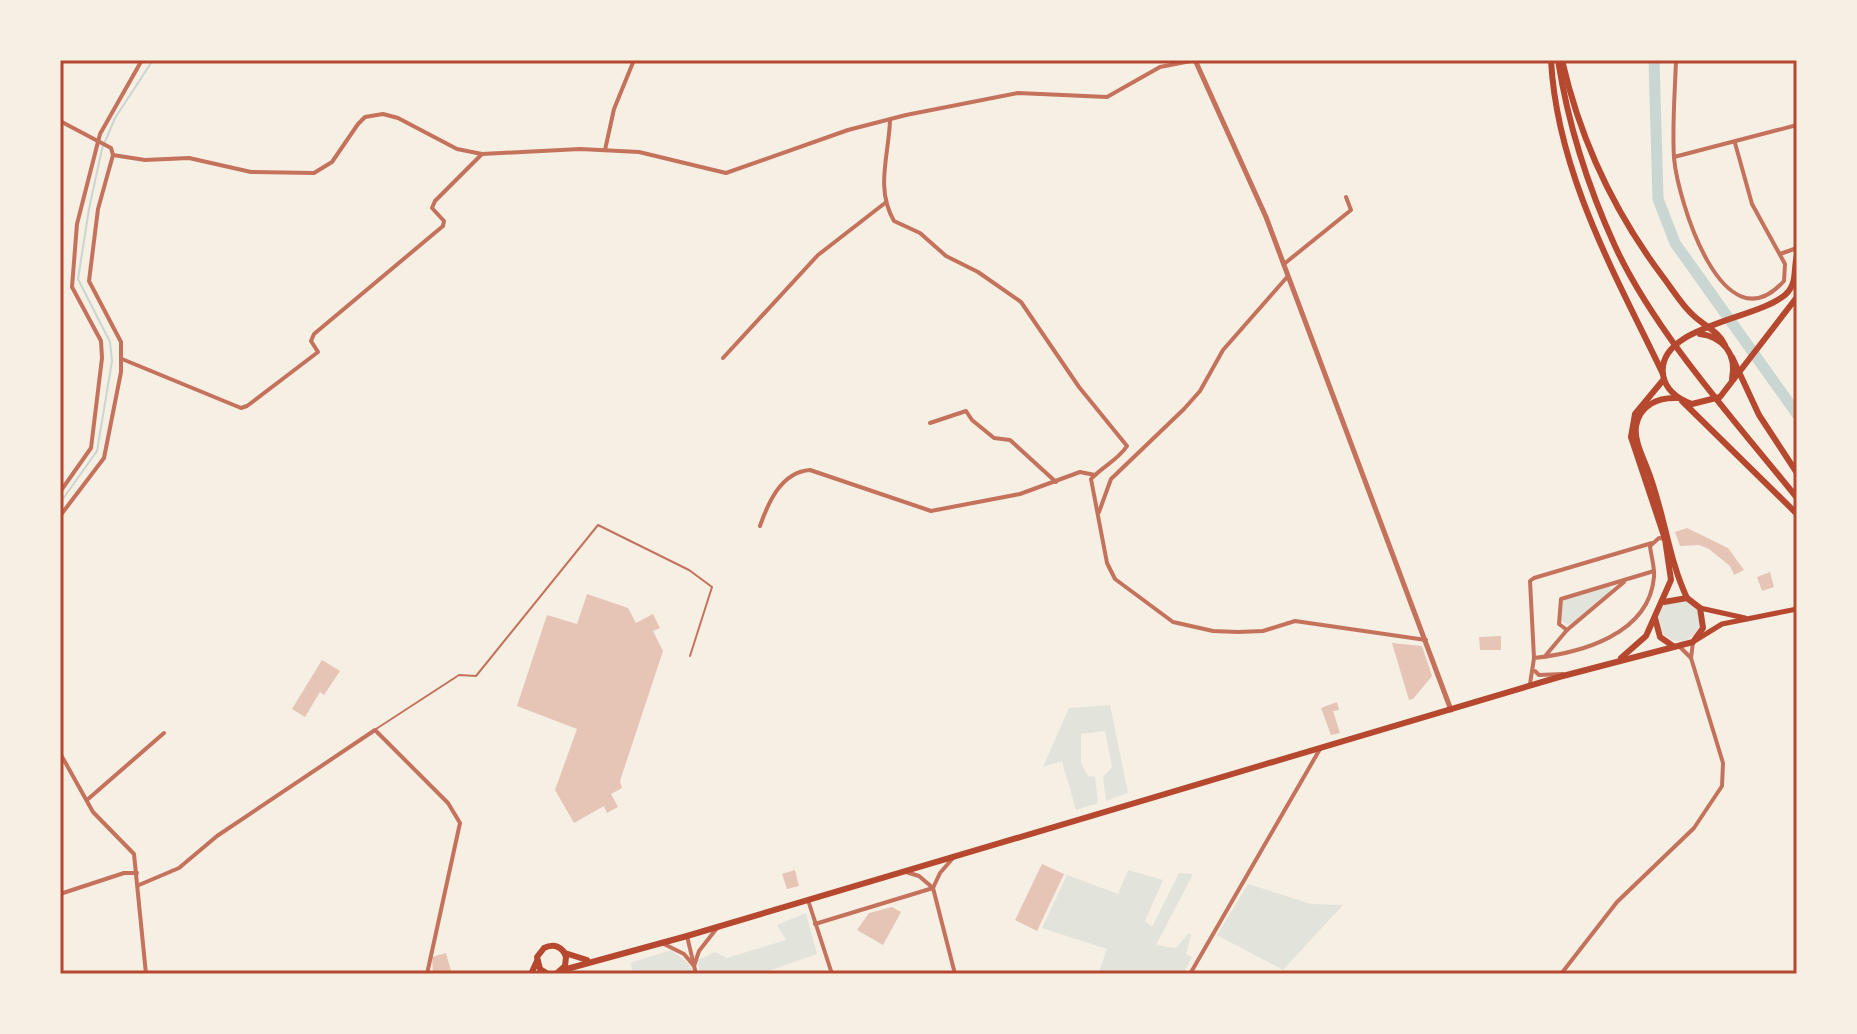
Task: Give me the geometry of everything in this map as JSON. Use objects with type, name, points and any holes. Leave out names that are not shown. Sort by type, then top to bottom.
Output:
[{"type":"main road","points":[[1551,60],[1558,121],[1584,204],[1664,377],[1680,399],[1797,514]]},
{"type":"main road","points":[[1560,60],[1573,136],[1616,248],[1650,304],[1797,498]]},
{"type":"main road","points":[[1560,60],[1575,117],[1599,172],[1632,232],[1692,314],[1714,326],[1742,368],[1759,415],[1797,473]]},
{"type":"main road","points":[[1750,619],[1700,608],[1687,598],[1674,572],[1631,437],[1635,414],[1664,377],[1663,364],[1671,346],[1785,295],[1797,279],[1796,249]]},
{"type":"main road","points":[[1618,660],[1637,647],[1664,602],[1674,572],[1659,498],[1636,436],[1640,416],[1655,400],[1680,399],[1702,404],[1727,390],[1762,340],[1796,300]]},
{"type":"main road","points":[[1698,333],[1725,345]]},
{"type":"main road","points":[[1727,390],[1733,377],[1732,357]]},
{"type":"main road","points":[[1664,602],[1687,598]]},
{"type":"main road","points":[[1695,641],[1704,621],[1700,608]]},
{"type":"main road","points":[[560,972],[1573,673],[1695,641],[1722,624],[1797,609]]},
{"type":"main road","points":[[1656,614],[1656,630],[1677,646]]},
{"type":"main road","points":[[531,974],[541,950],[548,946],[556,946],[576,959],[602,960]]},
{"type":"main road","points":[[560,972],[565,953]]},
{"type":"main road","points":[[537,961],[547,974]]},
{"type":"street","points":[[60,492],[85,460],[96,428],[101,341],[72,287],[72,255],[99,141],[142,60]]},
{"type":"street","points":[[605,150],[614,109],[634,60]]},
{"type":"street","points":[[113,155],[145,160],[189,158],[251,172],[314,173],[332,162],[365,117],[383,114],[398,118],[457,149],[482,154],[605,150],[639,152],[726,173],[848,130],[1018,93],[1107,97],[1160,67],[1195,60],[1248,175],[1284,264],[1451,710]]},
{"type":"street","points":[[1676,60],[1674,157],[1682,206],[1693,233],[1714,269],[1736,295],[1756,300],[1777,289],[1786,273],[1780,254],[1752,204],[1735,143]]},
{"type":"street","points":[[890,119],[883,161],[885,203],[894,221],[920,233],[946,256],[978,272],[1021,302],[1079,387],[1127,446],[1120,457],[1102,466],[1091,479],[1107,563],[1115,579],[1173,622],[1213,631],[1263,631],[1295,621],[1426,640]]},
{"type":"street","points":[[60,121],[111,148],[113,155],[98,209],[89,281],[116,331],[122,359],[104,458],[60,516]]},
{"type":"street","points":[[1674,157],[1797,125]]},
{"type":"street","points":[[122,359],[241,408],[247,406],[318,352],[311,341],[314,334],[445,225],[432,208],[435,201],[482,154]]},
{"type":"street","points":[[1284,264],[1351,210],[1346,197]]},
{"type":"street","points":[[723,358],[818,255],[885,203]]},
{"type":"street","points":[[1780,254],[1796,249]]},
{"type":"street","points":[[1098,516],[1111,479],[1192,400],[1223,350],[1288,276]]},
{"type":"street","points":[[930,423],[966,411],[994,438],[1010,440],[1056,482]]},
{"type":"street","points":[[760,526],[770,495],[800,471],[810,470],[931,511],[985,502],[1080,472],[1095,475]]},
{"type":"street","points":[[1529,686],[1535,671],[1530,600],[1534,578],[1665,539]]},
{"type":"street","points":[[1534,658],[1585,650],[1622,628],[1647,598],[1654,571],[1650,546],[1653,542]]},
{"type":"street","points":[[1567,630],[1559,624],[1558,601],[1654,571]]},
{"type":"street","points":[[1545,657],[1567,630],[1628,579]]},
{"type":"street","points":[[1561,974],[1617,902],[1694,828],[1722,786],[1723,763],[1691,658],[1695,641]]},
{"type":"street","points":[[1677,646],[1691,658]]},
{"type":"street","points":[[1535,671],[1544,675],[1573,673]]},
{"type":"street","points":[[139,885],[179,868],[217,836],[375,730],[448,803],[460,823],[427,974]]},
{"type":"street","points":[[86,800],[164,733]]},
{"type":"street","points":[[1190,974],[1320,749]]},
{"type":"street","points":[[60,753],[86,800],[104,824],[134,854],[146,974]]},
{"type":"street","points":[[933,888],[955,856]]},
{"type":"street","points":[[925,881],[922,873],[926,865],[936,880]]},
{"type":"street","points":[[904,871],[933,888],[955,974]]},
{"type":"street","points":[[60,894],[124,873],[137,873]]},
{"type":"street","points":[[815,924],[933,888]]},
{"type":"street","points":[[808,900],[832,974]]},
{"type":"street","points":[[694,966],[699,951],[718,927]]},
{"type":"street","points":[[687,936],[696,974]]},
{"type":"street","points":[[663,943],[684,954],[694,966]]},
{"type":"lane","points":[[375,730],[459,675],[476,676],[598,525],[689,570],[712,587],[690,656]]},
{"type":"shaded area","points":[[1609,586],[1612,590],[1570,625],[1561,621],[1561,601]]},
{"type":"shaded area","points":[[1679,599],[1694,605],[1700,620],[1694,635],[1679,641],[1664,635],[1658,620],[1664,605]]},
{"type":"shaded area","points":[[1110,705],[1128,793],[1106,801],[1103,777],[1112,767],[1105,731],[1081,734],[1081,763],[1088,776],[1095,777],[1098,803],[1076,810],[1062,761],[1043,767],[1069,708]]},
{"type":"shaded area","points":[[1128,870],[1163,880],[1145,921],[1152,927],[1179,873],[1193,874],[1156,945],[1176,948],[1189,933],[1191,935],[1186,954],[1192,957],[1183,974],[1098,974],[1107,949],[1042,928],[1067,875],[1118,894]]},
{"type":"shaded area","points":[[1248,884],[1311,904],[1343,905],[1283,970],[1217,935]]},
{"type":"shaded area","points":[[806,913],[817,954],[760,974],[700,974],[698,960],[715,952],[727,958],[786,940],[777,925]]},
{"type":"shaded area","points":[[671,950],[688,963],[695,974],[685,974],[682,970],[671,974],[634,974],[630,963]]},
{"type":"building","points":[[1687,528],[1728,548],[1744,570],[1734,575],[1730,566],[1709,549],[1699,545],[1680,546],[1675,532]]},
{"type":"building","points":[[1770,572],[1774,587],[1762,591],[1757,577]]},
{"type":"building","points":[[587,594],[628,608],[636,623],[653,614],[660,628],[653,631],[663,651],[620,781],[622,788],[611,794],[618,807],[607,813],[604,806],[574,823],[555,790],[577,729],[517,706],[547,615],[577,624]]},
{"type":"building","points":[[1501,636],[1501,650],[1480,650],[1479,637]]},
{"type":"building","points":[[1392,643],[1422,646],[1432,676],[1413,699],[1409,700]]},
{"type":"building","points":[[322,660],[340,671],[324,695],[320,692],[305,717],[292,709]]},
{"type":"building","points":[[1337,702],[1339,710],[1333,711],[1340,733],[1331,735],[1321,708]]},
{"type":"building","points":[[1042,864],[1064,874],[1037,931],[1015,920]]},
{"type":"building","points":[[795,870],[799,886],[787,889],[782,874]]},
{"type":"building","points":[[892,907],[901,912],[883,945],[857,930],[869,913]]},
{"type":"building","points":[[446,953],[451,971],[433,974],[432,957]]},
{"type":"waterway","points":[[60,503],[97,451],[112,361],[110,342],[78,279],[89,209],[102,149],[115,118],[153,60]]},
{"type":"waterway","points":[[1654,60],[1658,199],[1675,243],[1797,414]]}]
